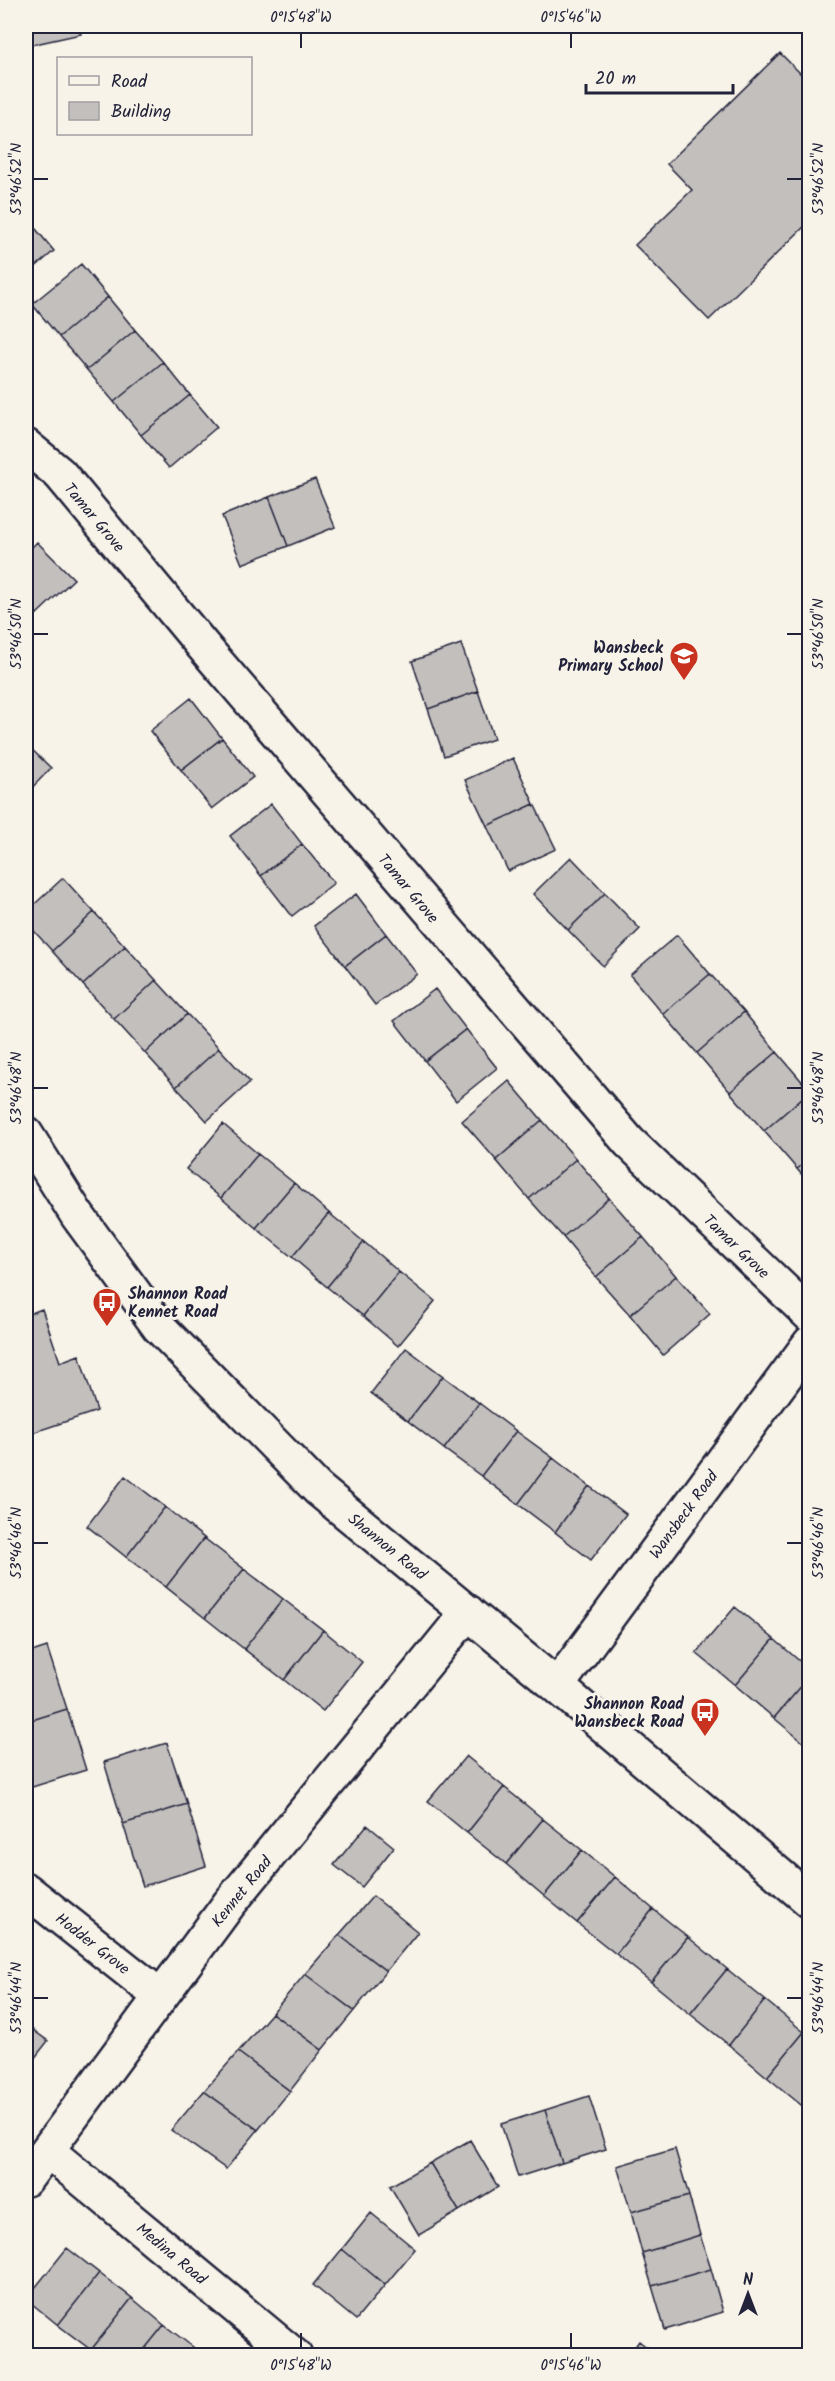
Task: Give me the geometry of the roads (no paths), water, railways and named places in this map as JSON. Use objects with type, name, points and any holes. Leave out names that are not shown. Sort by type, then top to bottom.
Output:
[{"type":"street","name":"Tamar Grove","points":[[26,446],[60,474],[202,646],[629,1142],[810,1316]]},
{"type":"street","name":"Shannon Road","points":[[26,1134],[77,1215],[159,1327],[318,1489],[557,1686],[810,1901]]},
{"type":"street","name":"Wansbeck Road","points":[[557,1686],[810,1343]]},
{"type":"street","name":"Kennet Road","points":[[26,2179],[229,1904],[468,1612]]},
{"type":"street","name":"Hodder Grove","points":[[26,1890],[160,1996]]},
{"type":"street","name":"Medina Road","points":[[48,2151],[295,2355]]},
{"type":"place","name":"Wansbeck Primary School","points":[[684,682]]},
{"type":"place","name":"Shannon Road Kennet Road","points":[[107,1328]]},
{"type":"place","name":"Shannon Road Wansbeck Road","points":[[705,1738]]}]
